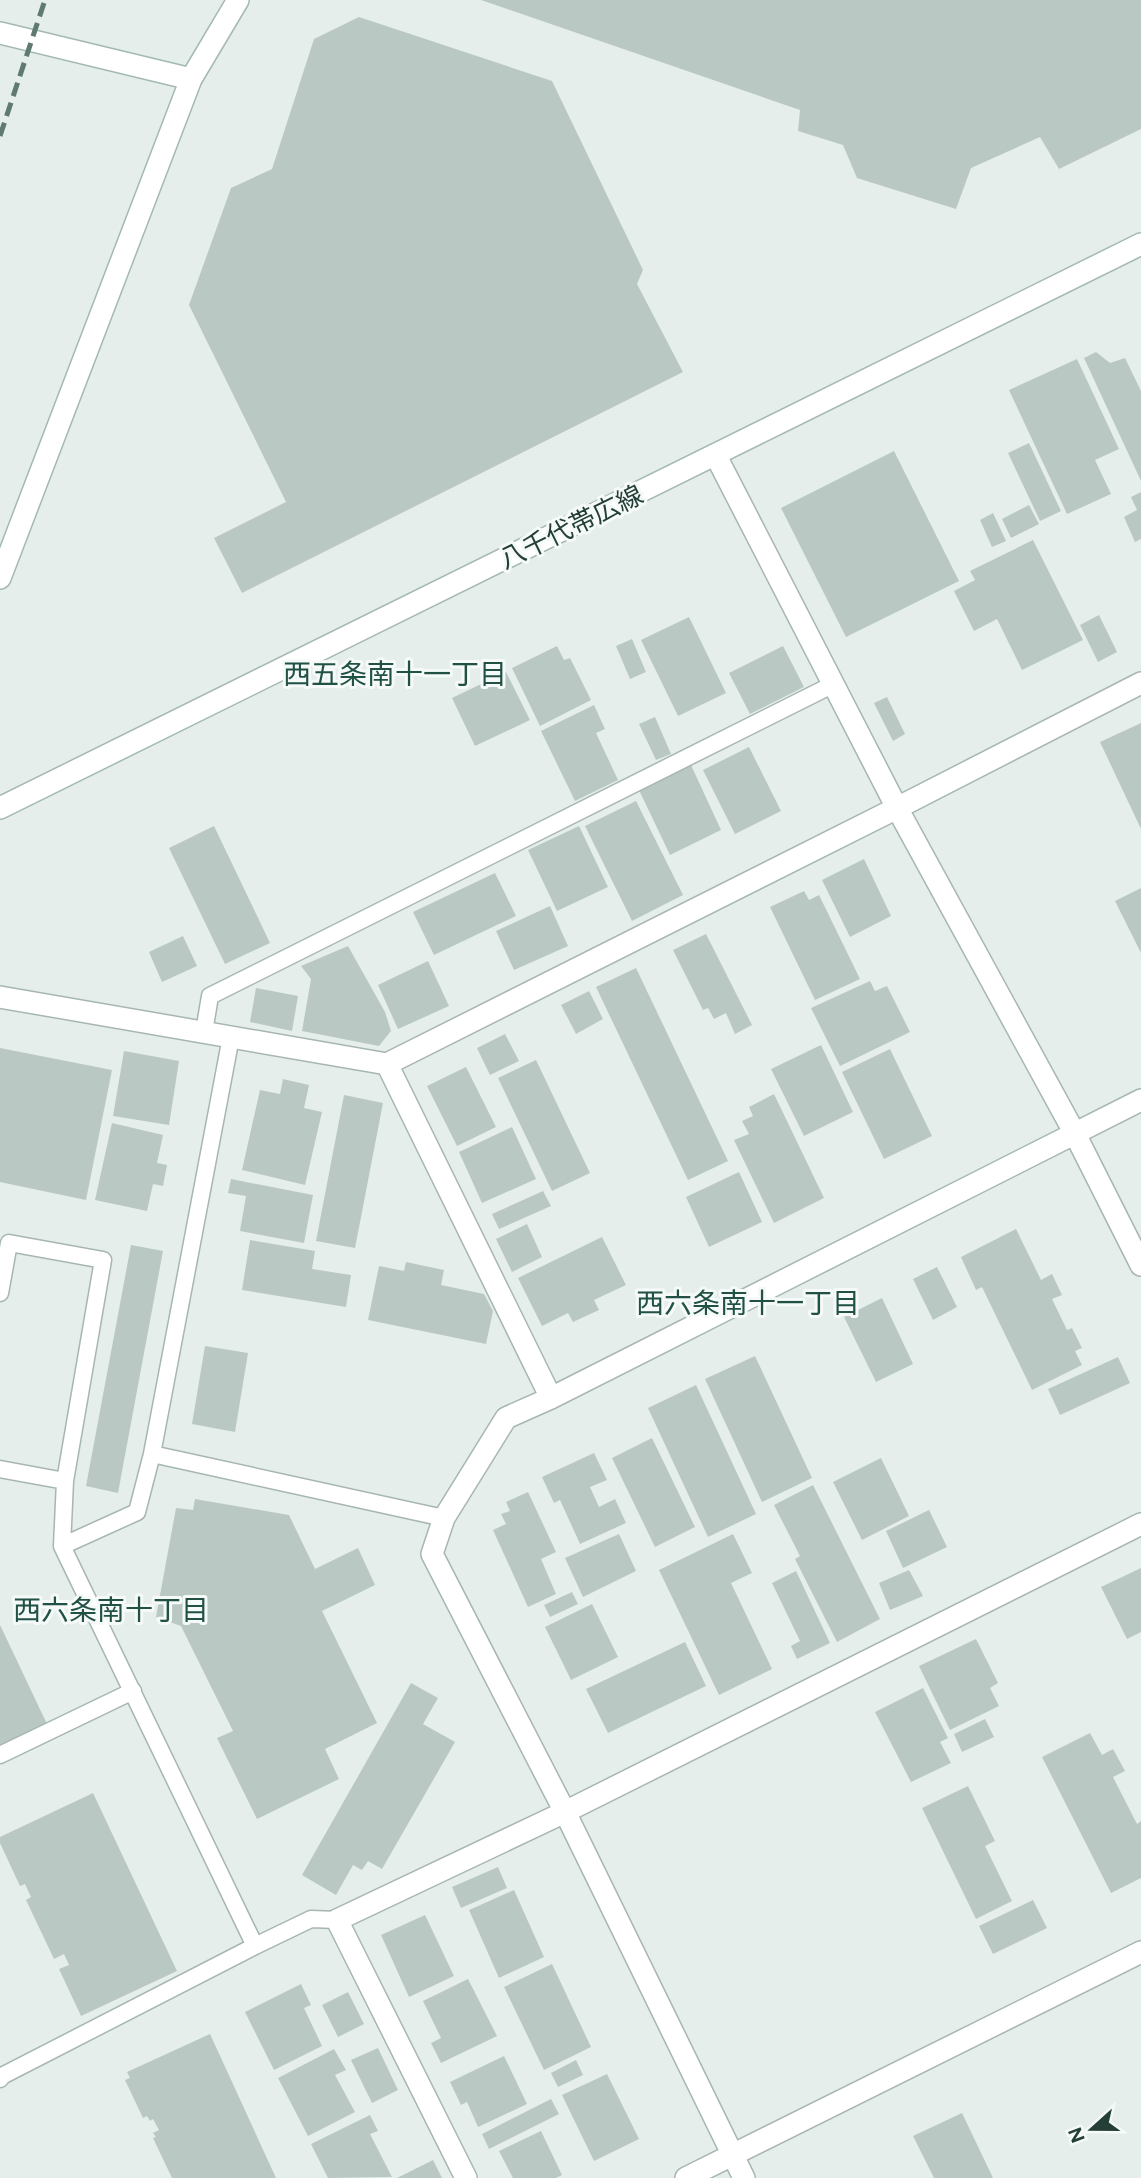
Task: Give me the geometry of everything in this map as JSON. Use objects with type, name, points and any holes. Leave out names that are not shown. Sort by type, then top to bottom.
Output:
[{"type":"street","points":[[0,578],[191,79],[239,0]]},
{"type":"street","points":[[0,33],[191,79]]},
{"type":"street","name":"八千代帯広線","points":[[0,808],[1141,244]]},
{"type":"street","points":[[716,456],[897,808],[1074,1132],[1141,1265]]},
{"type":"street","points":[[0,997],[387,1064],[1141,683]]},
{"type":"street","points":[[387,1064],[551,1398]]},
{"type":"street","points":[[744,2178],[565,1812],[432,1554],[444,1518],[506,1418],[551,1398],[1141,1100]]},
{"type":"street","points":[[466,2178],[337,1920],[565,1812],[1141,1524]]},
{"type":"street","points":[[686,2178],[1141,1952]]},
{"type":"lane","points":[[204,1032],[210,996],[834,684]]},
{"type":"lane","points":[[62,1546],[137,1512],[152,1454],[231,1037]]},
{"type":"lane","points":[[0,1293],[9,1243],[103,1260],[65,1481],[62,1546],[255,1947]]},
{"type":"lane","points":[[152,1454],[444,1518]]},
{"type":"lane","points":[[0,1469],[65,1481]]},
{"type":"lane","points":[[0,1755],[133,1691]]},
{"type":"lane","points":[[0,2079],[311,1919],[337,1920]]},
{"type":"building","points":[[481,0],[1141,0],[1141,129],[1059,169],[1040,137],[971,168],[956,209],[857,178],[843,145],[798,131],[800,110]]},
{"type":"building","points":[[359,17],[552,81],[643,270],[637,284],[683,372],[242,593],[214,538],[286,502],[189,305],[231,188],[272,169],[314,39]]},
{"type":"building","points":[[1096,352],[1110,363],[1125,358],[1141,391],[1141,481],[1084,358]]},
{"type":"building","points":[[1077,359],[1119,449],[1095,460],[1111,494],[1067,514],[1009,390]]},
{"type":"building","points":[[1029,443],[1061,511],[1040,521],[1008,453]]},
{"type":"building","points":[[894,451],[959,581],[846,637],[781,508]]},
{"type":"building","points":[[1141,492],[1141,539],[1135,542],[1124,517],[1137,510],[1131,497]]},
{"type":"building","points":[[1029,505],[1039,524],[1011,538],[1002,519]]},
{"type":"building","points":[[993,513],[1006,541],[992,547],[980,520]]},
{"type":"building","points":[[1033,540],[1083,640],[1022,670],[997,619],[974,631],[954,591],[975,580],[970,571]]},
{"type":"building","points":[[1099,615],[1117,652],[1098,662],[1080,625]]},
{"type":"building","points":[[689,617],[726,693],[678,716],[641,640]]},
{"type":"building","points":[[632,639],[646,672],[630,679],[616,646]]},
{"type":"building","points":[[557,646],[564,660],[570,658],[591,700],[540,726],[512,668]]},
{"type":"building","points":[[783,646],[804,687],[750,714],[729,673]]},
{"type":"building","points":[[506,672],[530,720],[475,746],[452,698]]},
{"type":"building","points":[[887,697],[905,734],[893,741],[874,703]]},
{"type":"building","points":[[594,705],[605,729],[596,733],[618,780],[575,801],[541,731]]},
{"type":"building","points":[[655,717],[671,754],[656,760],[639,724]]},
{"type":"building","points":[[1141,723],[1141,829],[1100,742]]},
{"type":"building","points":[[749,747],[781,811],[735,834],[703,770]]},
{"type":"building","points":[[691,765],[721,830],[670,855],[639,790]]},
{"type":"building","points":[[636,801],[683,895],[632,921],[585,826]]},
{"type":"building","points":[[214,826],[270,943],[225,964],[169,848]]},
{"type":"building","points":[[579,826],[608,887],[557,911],[528,850]]},
{"type":"building","points":[[864,859],[891,916],[850,937],[822,880]]},
{"type":"building","points":[[495,873],[516,916],[434,955],[413,912]]},
{"type":"building","points":[[1141,888],[1141,953],[1115,901]]},
{"type":"building","points":[[804,891],[809,900],[819,895],[860,979],[815,1000],[770,907]]},
{"type":"building","points":[[550,906],[568,946],[514,970],[496,931]]},
{"type":"building","points":[[706,934],[752,1025],[735,1034],[726,1013],[714,1019],[708,1008],[703,1010],[673,950]]},
{"type":"building","points":[[183,936],[197,966],[162,982],[149,952]]},
{"type":"building","points":[[348,946],[385,1012],[391,1031],[379,1046],[302,1031],[311,979],[301,966]]},
{"type":"building","points":[[428,961],[449,1006],[398,1029],[378,985]]},
{"type":"building","points":[[636,968],[728,1161],[688,1180],[596,987]]},
{"type":"building","points":[[870,981],[875,991],[887,986],[910,1032],[840,1066],[811,1008]]},
{"type":"building","points":[[256,988],[298,996],[292,1031],[250,1022]]},
{"type":"building","points":[[589,991],[603,1019],[576,1034],[561,1005]]},
{"type":"building","points":[[505,1034],[519,1061],[490,1075],[477,1048]]},
{"type":"building","points":[[821,1045],[853,1112],[804,1136],[771,1069]]},
{"type":"building","points":[[0,1048],[112,1070],[86,1200],[0,1182]]},
{"type":"building","points":[[890,1049],[932,1136],[884,1159],[842,1072]]},
{"type":"building","points":[[124,1051],[179,1061],[169,1125],[113,1116]]},
{"type":"building","points":[[536,1060],[590,1173],[552,1191],[498,1078]]},
{"type":"building","points":[[466,1067],[496,1127],[457,1146],[427,1086]]},
{"type":"building","points":[[283,1079],[309,1085],[304,1108],[322,1112],[305,1185],[242,1170],[260,1090],[280,1094]]},
{"type":"building","points":[[774,1094],[824,1198],[774,1223],[734,1140],[749,1134],[742,1121],[753,1116],[749,1107]]},
{"type":"building","points":[[344,1095],[383,1103],[355,1248],[316,1241]]},
{"type":"building","points":[[112,1123],[163,1135],[157,1163],[167,1165],[163,1186],[153,1184],[147,1211],[95,1200]]},
{"type":"building","points":[[512,1127],[536,1179],[482,1203],[459,1152]]},
{"type":"building","points":[[739,1172],[762,1222],[709,1247],[686,1197]]},
{"type":"building","points":[[231,1179],[313,1195],[304,1243],[240,1231],[246,1196],[228,1193]]},
{"type":"building","points":[[543,1191],[551,1206],[499,1229],[492,1214]]},
{"type":"building","points":[[527,1224],[542,1257],[512,1272],[496,1239]]},
{"type":"building","points":[[1016,1229],[1041,1280],[1052,1274],[1062,1295],[1052,1299],[1067,1330],[1072,1328],[1082,1348],[1075,1351],[1082,1365],[1032,1390],[982,1287],[976,1290],[961,1257]]},
{"type":"building","points":[[602,1237],[626,1285],[594,1300],[599,1310],[573,1322],[568,1313],[542,1326],[518,1278]]},
{"type":"building","points":[[250,1240],[315,1251],[312,1269],[351,1275],[346,1307],[242,1290]]},
{"type":"building","points":[[131,1245],[163,1251],[118,1493],[86,1486]]},
{"type":"building","points":[[406,1262],[444,1270],[441,1285],[484,1294],[493,1311],[486,1344],[368,1320],[379,1266],[404,1271]]},
{"type":"building","points":[[937,1267],[957,1307],[933,1320],[913,1279]]},
{"type":"building","points":[[882,1298],[913,1364],[876,1382],[844,1317]]},
{"type":"building","points":[[205,1346],[248,1353],[235,1432],[192,1424]]},
{"type":"building","points":[[755,1356],[812,1478],[762,1502],[705,1379]]},
{"type":"building","points":[[1118,1357],[1130,1383],[1060,1415],[1048,1389]]},
{"type":"building","points":[[696,1385],[756,1514],[708,1537],[648,1408]]},
{"type":"building","points":[[652,1438],[695,1527],[655,1547],[612,1458]]},
{"type":"building","points":[[594,1453],[607,1480],[590,1487],[599,1507],[615,1499],[626,1523],[580,1544],[560,1500],[554,1503],[542,1477]]},
{"type":"building","points":[[881,1458],[909,1516],[862,1540],[833,1482]]},
{"type":"building","points":[[813,1485],[880,1619],[837,1642],[795,1559],[800,1556],[774,1505]]},
{"type":"building","points":[[528,1492],[556,1552],[541,1559],[556,1594],[528,1607],[493,1530],[506,1524],[501,1514],[510,1511],[506,1502]]},
{"type":"building","points":[[195,1499],[289,1515],[315,1569],[358,1548],[375,1585],[322,1611],[377,1723],[325,1749],[339,1779],[257,1819],[217,1738],[233,1731],[181,1626],[156,1617],[176,1508],[193,1510]]},
{"type":"building","points":[[929,1510],[947,1547],[903,1568],[886,1531]]},
{"type":"building","points":[[619,1534],[636,1571],[583,1597],[565,1558]]},
{"type":"building","points":[[733,1534],[752,1573],[731,1583],[772,1669],[719,1695],[659,1570]]},
{"type":"building","points":[[1141,1568],[1141,1632],[1127,1639],[1101,1587]]},
{"type":"building","points":[[909,1570],[923,1596],[890,1610],[879,1583]]},
{"type":"building","points":[[796,1571],[830,1643],[797,1659],[791,1646],[800,1641],[772,1583]]},
{"type":"building","points":[[572,1592],[578,1604],[550,1617],[544,1605]]},
{"type":"building","points":[[592,1604],[618,1657],[571,1680],[545,1627]]},
{"type":"building","points":[[0,1625],[47,1724],[0,1747]]},
{"type":"building","points":[[976,1639],[998,1683],[990,1688],[999,1706],[950,1730],[919,1666]]},
{"type":"building","points":[[685,1642],[706,1686],[608,1733],[586,1689]]},
{"type":"building","points":[[411,1683],[438,1698],[423,1724],[455,1742],[382,1869],[368,1861],[362,1870],[353,1865],[336,1895],[302,1875]]},
{"type":"building","points":[[923,1688],[948,1738],[940,1742],[951,1763],[911,1782],[875,1712]]},
{"type":"building","points":[[985,1719],[994,1737],[962,1752],[954,1734]]},
{"type":"building","points":[[1090,1733],[1102,1755],[1113,1749],[1125,1771],[1113,1777],[1137,1824],[1141,1821],[1141,1878],[1111,1893],[1042,1757]]},
{"type":"building","points":[[968,1786],[995,1841],[985,1846],[1012,1901],[976,1919],[922,1808]]},
{"type":"building","points":[[93,1793],[177,1971],[81,2016],[59,1969],[69,1965],[64,1954],[54,1959],[26,1900],[31,1897],[25,1884],[20,1886],[0,1843],[0,1837]]},
{"type":"building","points":[[498,1867],[507,1888],[461,1908],[452,1887]]},
{"type":"building","points":[[514,1890],[544,1957],[499,1978],[469,1910]]},
{"type":"building","points":[[1033,1900],[1047,1928],[993,1954],[979,1926]]},
{"type":"building","points":[[425,1915],[454,1976],[409,1997],[381,1935]]},
{"type":"building","points":[[552,1964],[591,2047],[544,2070],[504,1987]]},
{"type":"building","points":[[468,1979],[497,2036],[441,2063],[431,2043],[441,2038],[423,2001]]},
{"type":"building","points":[[301,1984],[311,2005],[304,2008],[322,2046],[274,2070],[245,2012]]},
{"type":"building","points":[[348,1992],[364,2024],[338,2037],[322,2005]]},
{"type":"building","points":[[210,2034],[276,2178],[172,2178],[153,2138],[156,2137],[153,2133],[159,2130],[153,2119],[150,2121],[147,2116],[143,2118],[125,2080],[130,2078],[127,2072]]},
{"type":"building","points":[[378,2048],[398,2090],[372,2103],[351,2060]]},
{"type":"building","points":[[334,2049],[346,2070],[335,2075],[355,2112],[308,2136],[278,2078]]},
{"type":"building","points":[[504,2056],[527,2104],[478,2127],[467,2102],[461,2105],[450,2082]]},
{"type":"building","points":[[576,2060],[583,2075],[558,2087],[551,2073]]},
{"type":"building","points":[[607,2074],[639,2139],[594,2161],[562,2095]]},
{"type":"building","points":[[551,2099],[559,2114],[489,2149],[482,2134]]},
{"type":"building","points":[[962,2113],[993,2178],[934,2178],[913,2136]]},
{"type":"building","points":[[370,2115],[378,2131],[370,2134],[392,2177],[328,2178],[311,2144]]},
{"type":"building","points":[[541,2131],[562,2175],[556,2178],[513,2178],[499,2151]]},
{"type":"building","points":[[433,2160],[442,2178],[397,2178]]},
{"type":"railway","points":[[0,136],[45,0]]},
{"type":"district","name":"西五条南十一丁目","points":[[395,674]]},
{"type":"district","name":"西六条南十一丁目","points":[[748,1303]]},
{"type":"district","name":"西六条南十丁目","points":[[111,1610]]}]
